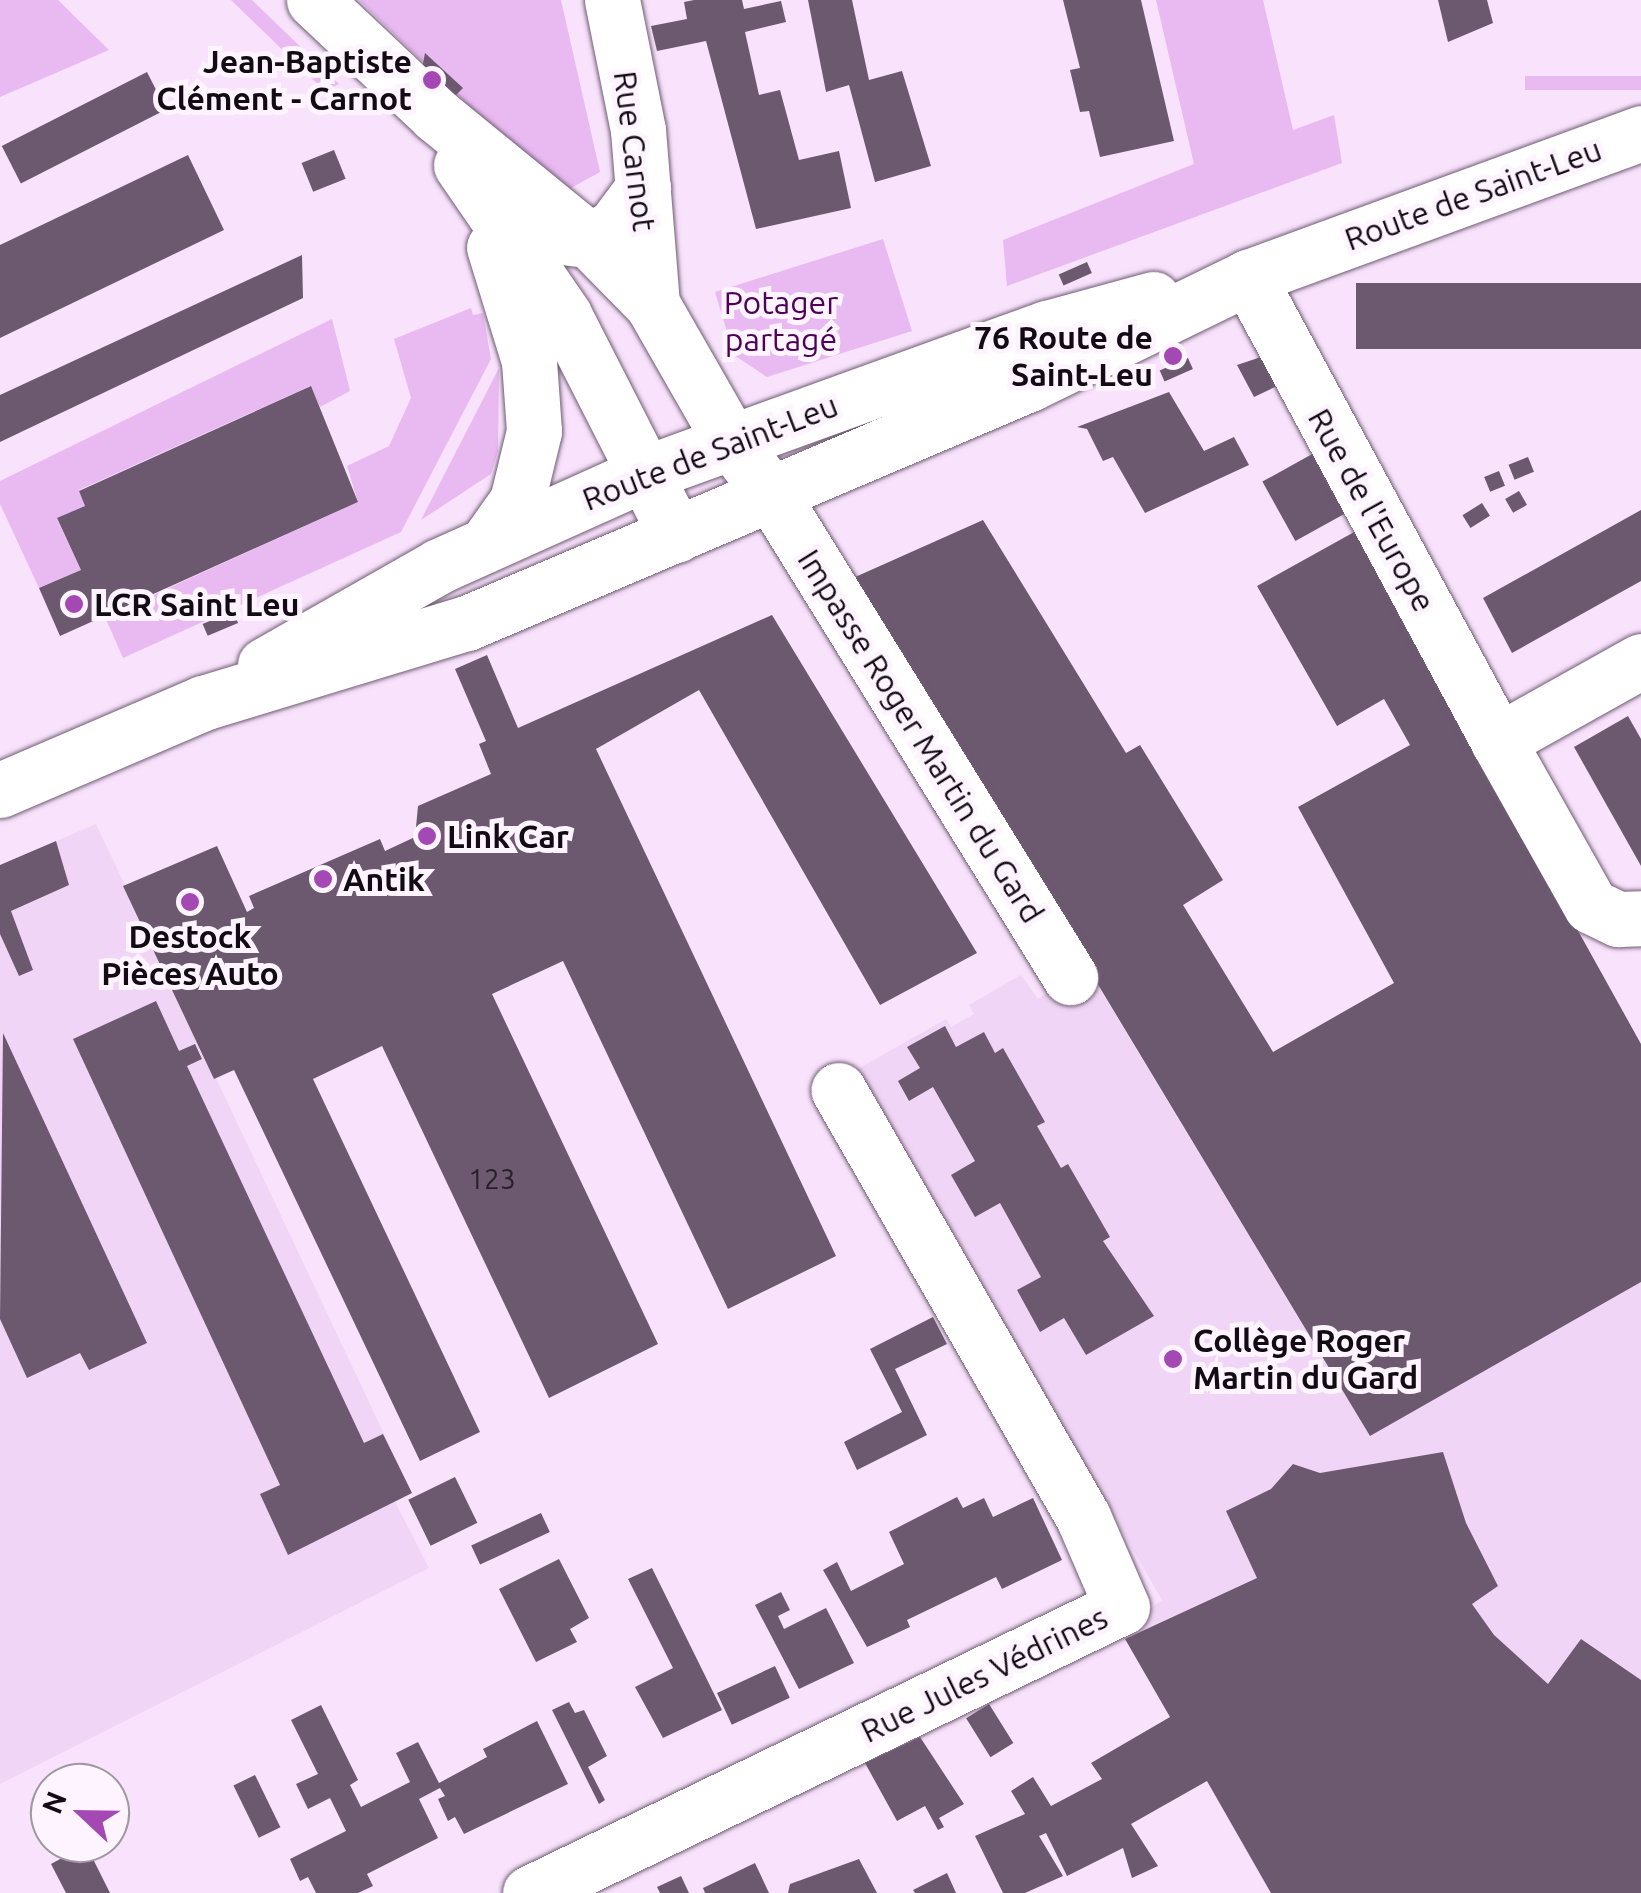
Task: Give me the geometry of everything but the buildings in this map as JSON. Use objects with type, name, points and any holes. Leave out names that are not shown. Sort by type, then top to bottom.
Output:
[{"type":"street","points":[[314,0],[392,75],[588,240],[652,304]]},
{"type":"street","name":"Rue Carnot","points":[[612,0],[638,130],[652,304]]},
{"type":"street","points":[[392,75],[564,315],[676,535]]},
{"type":"street","name":"Route de Saint-Leu","points":[[203,704],[488,542],[646,473],[1048,328],[1248,277],[1641,133]]},
{"type":"street","points":[[460,165],[527,223],[556,236],[588,240],[614,227],[643,188]]},
{"type":"street","points":[[460,165],[512,293],[534,414],[525,481],[488,542]]},
{"type":"street","name":"Route de Saint-Leu","points":[[0,790],[203,704],[467,624],[1137,336],[1248,277]]},
{"type":"street","name":"Rue de l'Europe","points":[[1248,277],[1591,906],[1618,919],[1641,918]]},
{"type":"street","name":"Impasse Roger Martin du Gard","points":[[652,304],[730,440],[772,495],[1070,977]]},
{"type":"street","points":[[1498,741],[1641,661]]},
{"type":"street","name":"Rue Jules Védrines","points":[[530,1893],[1122,1607],[1083,1518],[838,1090]]},
{"type":"shaded area","points":[[96,824],[412,1493],[395,1502],[429,1568],[42,1763],[30,1763],[30,1769],[0,1784],[0,865]]},
{"type":"shaded area","name":"Collège Roger Martin du Gard","points":[[1086,966],[1370,1436],[1641,1282],[1641,1893],[1270,1893],[1121,1630],[1162,1600],[856,1070],[946,1019],[951,1027],[974,1014],[969,1005],[1021,975],[1038,999]]},
{"type":"green space","points":[[0,0],[58,0],[109,50],[0,97]]},
{"type":"green space","points":[[231,0],[252,0],[339,84],[325,91]]},
{"type":"green space","points":[[359,0],[561,0],[600,172],[560,194]]},
{"type":"green space","points":[[1156,0],[1263,0],[1293,130],[1334,115],[1342,163],[1007,286],[1003,240],[1194,164]]},
{"type":"green space","points":[[1525,76],[1641,76],[1641,90],[1525,90]]},
{"type":"green space","name":"Potager partagé","points":[[883,239],[912,331],[767,377],[734,355],[715,292]]},
{"type":"green space","points":[[471,308],[473,315],[483,313],[491,359],[401,532],[123,658],[105,617],[358,502],[347,466],[389,446],[411,398],[394,339]]},
{"type":"green space","points":[[332,319],[350,391],[320,407],[310,386],[79,490],[85,506],[57,519],[81,570],[39,588],[0,504],[0,481]]},
{"type":"green space","points":[[499,368],[498,451],[491,474],[421,520]]},
{"type":"place","name":"Jean-Baptiste Clément - Carnot","points":[[432,80]]},
{"type":"place","name":"76 Route de Saint-Leu","points":[[1173,356]]},
{"type":"place","name":"LCR Saint Leu","points":[[74,604]]},
{"type":"place","name":"Link Car","points":[[427,836]]},
{"type":"place","name":"Antik","points":[[323,879]]},
{"type":"place","name":"Destock Pièces Auto","points":[[190,902]]},
{"type":"place","name":"Collège Roger Martin du Gard","points":[[1173,1359]]}]
